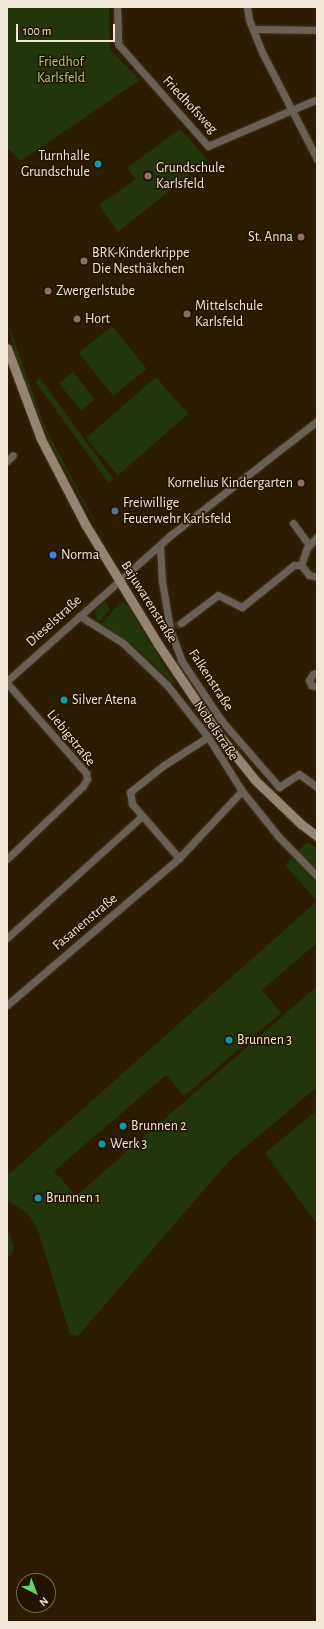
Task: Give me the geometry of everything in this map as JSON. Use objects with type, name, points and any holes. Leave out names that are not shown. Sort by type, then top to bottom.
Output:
[{"type":"main road","name":"Bajuwarenstraße","points":[[7,348],[41,439],[85,524],[187,690],[219,735],[255,780],[300,824],[317,836]]},
{"type":"street","name":"Friedhofsweg","points":[[117,7],[118,44],[208,146],[291,110]]},
{"type":"street","points":[[247,7],[253,29],[291,110],[317,159]]},
{"type":"street","points":[[253,29],[317,30]]},
{"type":"street","points":[[291,110],[317,99]]},
{"type":"street","points":[[119,581],[160,545],[317,421]]},
{"type":"street","points":[[7,461],[13,455]]},
{"type":"street","points":[[292,523],[309,545]]},
{"type":"street","points":[[301,565],[309,545],[317,537]]},
{"type":"street","name":"Falkenstraße","points":[[160,545],[162,581],[176,626],[181,660],[201,691],[233,735],[279,787],[300,774],[317,787]]},
{"type":"street","points":[[176,626],[218,595],[242,607],[284,571],[294,565],[301,565]]},
{"type":"street","points":[[301,565],[309,575],[317,577]]},
{"type":"street","name":"Dieselstraße","points":[[7,682],[119,581]]},
{"type":"street","name":"Nobelstraße","points":[[80,616],[140,656],[167,685],[208,737],[242,791],[278,836],[317,876]]},
{"type":"street","points":[[317,673],[313,674],[309,680],[311,684],[317,687]]},
{"type":"street","name":"Liebigstraße","points":[[7,682],[86,773],[87,779],[78,791],[7,859]]},
{"type":"street","points":[[179,858],[132,804],[130,792],[208,737]]},
{"type":"street","name":"Fasanenstraße","points":[[7,1005],[179,858],[242,791]]},
{"type":"street","points":[[7,938],[142,816]]},
{"type":"green space","name":"Friedhof Karlsfeld","points":[[7,7],[109,7],[110,50],[140,80],[21,161],[7,148]]},
{"type":"green space","points":[[180,129],[208,160],[118,232],[99,205],[136,179],[127,168]]},
{"type":"green space","points":[[7,320],[45,427],[112,554],[49,441],[17,361]]},
{"type":"green space","points":[[112,326],[147,369],[113,396],[79,353]]},
{"type":"green space","points":[[73,372],[95,399],[81,411],[59,383]]},
{"type":"green space","points":[[156,377],[188,414],[118,475],[86,438]]},
{"type":"green space","points":[[40,378],[113,479],[109,483],[35,382]]},
{"type":"green space","points":[[104,601],[110,609],[98,623],[95,612]]},
{"type":"green space","points":[[122,601],[128,606],[177,687],[133,645],[100,625]]},
{"type":"green space","points":[[307,842],[317,848],[317,901],[285,865]]},
{"type":"green space","points":[[317,901],[317,943],[262,990],[281,1013],[184,1096],[166,1075],[54,1171],[76,1196],[317,986],[317,1087],[229,1161],[78,1336],[70,1334],[38,1230],[27,1213],[7,1200],[7,1176]]},
{"type":"green space","points":[[317,1110],[317,1224],[265,1153]]},
{"type":"green space","points":[[7,1227],[14,1248],[12,1254],[7,1257]]},
{"type":"tunnel","points":[[176,626],[181,623]]},
{"type":"place","name":"Turnhalle Grundschule","points":[[98,164]]},
{"type":"place","name":"Grundschule Karlsfeld","points":[[148,176]]},
{"type":"place","name":"St. Anna","points":[[301,237]]},
{"type":"place","name":"BRK-Kinderkrippe Die Nesthäkchen","points":[[84,261]]},
{"type":"place","name":"Zwergerlstube","points":[[48,291]]},
{"type":"place","name":"Mittelschule Karlsfeld","points":[[187,314]]},
{"type":"place","name":"Hort","points":[[77,319]]},
{"type":"place","name":"Kornelius Kindergarten","points":[[301,483]]},
{"type":"place","name":"Freiwillige Feuerwehr Karlsfeld","points":[[115,511]]},
{"type":"place","name":"Norma","points":[[53,555]]},
{"type":"place","name":"Silver Atena","points":[[64,700]]},
{"type":"place","name":"Brunnen 3","points":[[229,1040]]},
{"type":"place","name":"Brunnen 2","points":[[123,1126]]},
{"type":"place","name":"Werk 3","points":[[102,1144]]},
{"type":"place","name":"Brunnen 1","points":[[38,1198]]}]
